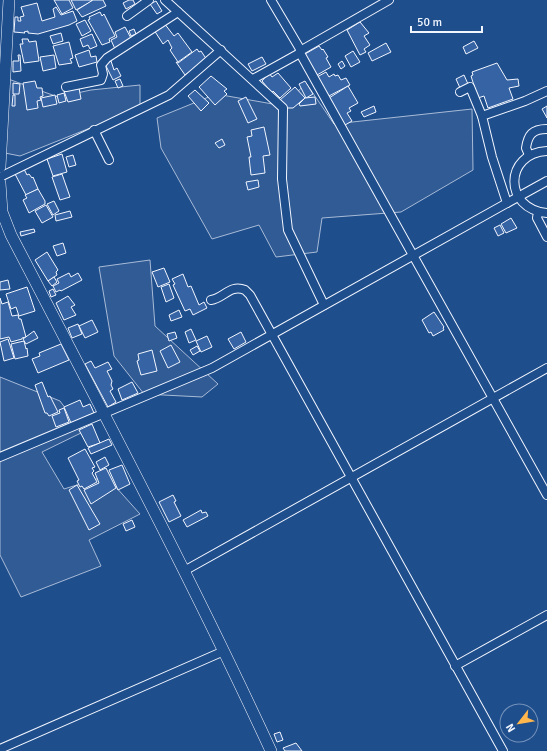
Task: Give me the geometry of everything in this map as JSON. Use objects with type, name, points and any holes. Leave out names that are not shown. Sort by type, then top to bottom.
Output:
[{"type":"street","points":[[0,167],[9,0]]},
{"type":"street","points":[[127,16],[149,0]]},
{"type":"street","points":[[165,0],[283,108],[282,179],[288,230],[324,305]]},
{"type":"street","points":[[271,0],[547,495]]},
{"type":"street","points":[[253,79],[390,0]]},
{"type":"street","points":[[66,87],[101,80],[103,74],[101,65],[107,58],[178,12]]},
{"type":"street","points":[[0,177],[94,130],[169,95],[221,50]]},
{"type":"street","points":[[460,92],[470,87],[482,116],[492,157],[507,203]]},
{"type":"street","points":[[482,116],[525,101],[547,91]]},
{"type":"street","points":[[529,155],[526,148],[528,136],[534,131],[547,129]]},
{"type":"street","points":[[94,130],[108,160]]},
{"type":"street","points":[[547,151],[539,151],[529,155],[520,163],[515,174],[514,186],[518,198],[530,209],[547,213]]},
{"type":"street","points":[[0,457],[200,374],[547,181]]},
{"type":"street","points":[[0,183],[2,212],[11,235],[104,413],[184,571],[224,651],[271,751]]},
{"type":"street","points":[[538,212],[537,218],[547,237]]},
{"type":"street","points":[[211,300],[215,300],[232,288],[245,290],[272,334],[503,751]]},
{"type":"street","points":[[184,571],[547,368]]},
{"type":"street","points":[[456,666],[547,615]]},
{"type":"street","points":[[0,749],[224,651]]},
{"type":"shaded area","points":[[0,76],[58,97],[91,90],[140,85],[140,108],[20,156],[0,152]]},
{"type":"shaded area","points":[[306,83],[334,124],[472,109],[473,170],[401,212],[322,218],[317,252],[276,257],[259,225],[212,239],[161,148],[157,118],[216,94],[284,106]]},
{"type":"shaded area","points":[[150,260],[155,326],[218,384],[202,397],[144,394],[114,356],[99,267]]},
{"type":"shaded area","points":[[0,377],[60,401],[83,432],[42,452],[64,489],[106,476],[140,514],[89,540],[101,566],[21,597],[0,555]]},
{"type":"building","points":[[54,0],[69,0],[73,8],[62,14]]},
{"type":"building","points":[[71,0],[91,0],[92,1],[76,10]]},
{"type":"building","points":[[93,0],[103,0],[106,6],[82,17],[77,10]]},
{"type":"building","points":[[133,0],[135,4],[126,9],[123,3]]},
{"type":"building","points":[[156,1],[162,11],[157,14],[150,4]]},
{"type":"building","points":[[37,3],[42,21],[55,17],[53,9],[56,7],[61,15],[73,11],[77,21],[69,25],[38,34],[28,33],[28,31],[24,32],[25,33],[14,32],[15,17],[18,17],[18,21],[21,21],[20,17],[24,16],[21,7]]},
{"type":"building","points":[[100,12],[102,16],[104,14],[115,36],[109,39],[110,42],[102,45],[88,20],[90,19],[89,17]]},
{"type":"building","points":[[85,20],[91,31],[82,36],[76,24]]},
{"type":"building","points":[[360,22],[369,33],[364,36],[370,45],[364,49],[366,52],[360,55],[347,30]]},
{"type":"building","points":[[164,23],[174,36],[178,33],[192,52],[178,62],[170,50],[172,48],[168,40],[163,44],[154,30]]},
{"type":"building","points":[[125,27],[132,40],[115,49],[111,40],[117,37],[115,32]]},
{"type":"building","points":[[134,29],[136,34],[131,36],[129,31]]},
{"type":"building","points":[[61,33],[63,41],[53,44],[50,36]]},
{"type":"building","points":[[92,34],[97,46],[90,49],[88,45],[83,47],[80,39]]},
{"type":"building","points":[[22,39],[28,39],[29,42],[36,41],[39,61],[24,63],[20,44],[23,44]]},
{"type":"building","points":[[474,41],[478,48],[466,54],[463,47]]},
{"type":"building","points":[[69,42],[73,58],[70,59],[72,63],[59,65],[53,46]]},
{"type":"building","points":[[386,43],[391,52],[372,61],[368,53]]},
{"type":"building","points":[[319,46],[328,57],[326,58],[331,67],[317,75],[305,54]]},
{"type":"building","points":[[197,49],[199,52],[201,51],[207,60],[185,75],[176,62],[178,63]]},
{"type":"building","points":[[89,50],[91,57],[96,56],[97,62],[79,67],[75,55]]},
{"type":"building","points":[[353,51],[360,62],[351,67],[345,56]]},
{"type":"building","points":[[18,55],[20,55],[21,71],[13,72],[13,61],[19,61]]},
{"type":"building","points":[[54,55],[56,68],[43,71],[40,57]]},
{"type":"building","points":[[262,57],[266,64],[252,71],[248,64]]},
{"type":"building","points":[[111,61],[114,70],[117,68],[121,76],[113,80],[105,64]]},
{"type":"building","points":[[342,61],[345,66],[341,69],[338,64]]},
{"type":"building","points":[[497,63],[507,80],[518,79],[519,86],[509,88],[513,99],[488,108],[484,96],[478,98],[471,76],[473,75],[472,72]]},
{"type":"building","points":[[326,72],[329,77],[334,74],[335,76],[338,75],[341,80],[346,78],[350,85],[327,97],[317,77]]},
{"type":"building","points":[[269,73],[272,77],[278,73],[291,88],[280,98],[273,91],[272,93],[262,81]]},
{"type":"building","points":[[464,75],[468,84],[460,88],[456,79]]},
{"type":"building","points":[[211,76],[227,89],[224,91],[227,94],[215,105],[199,87]]},
{"type":"building","points":[[120,79],[123,86],[118,88],[115,81]]},
{"type":"building","points":[[35,81],[37,88],[42,88],[43,96],[40,97],[41,100],[37,101],[38,108],[27,110],[23,83]]},
{"type":"building","points":[[305,81],[313,94],[306,98],[299,84]]},
{"type":"building","points":[[13,83],[20,84],[19,94],[13,94]]},
{"type":"building","points":[[348,86],[358,103],[349,108],[351,111],[347,113],[352,121],[345,125],[329,98]]},
{"type":"building","points":[[295,87],[305,98],[293,108],[287,108],[280,100]]},
{"type":"building","points":[[79,88],[81,99],[68,102],[64,91]]},
{"type":"building","points":[[195,90],[209,103],[201,111],[188,96]]},
{"type":"building","points":[[64,93],[66,101],[59,103],[57,95]]},
{"type":"building","points":[[13,95],[15,95],[15,106],[12,106]]},
{"type":"building","points":[[55,95],[57,104],[43,107],[41,98]]},
{"type":"building","points":[[246,97],[257,119],[248,123],[238,101]]},
{"type":"building","points":[[315,97],[316,104],[300,106],[299,104],[305,98]]},
{"type":"building","points":[[374,106],[376,112],[364,117],[361,112]]},
{"type":"building","points":[[547,106],[547,118],[542,109]]},
{"type":"building","points":[[264,127],[270,155],[263,156],[265,173],[251,175],[249,157],[251,157],[247,137],[252,136],[251,130]]},
{"type":"building","points":[[222,139],[225,145],[219,148],[215,143]]},
{"type":"building","points":[[62,154],[67,172],[53,176],[47,159]]},
{"type":"building","points":[[73,155],[76,165],[69,167],[66,157]]},
{"type":"building","points":[[24,169],[27,175],[29,174],[32,178],[33,177],[38,189],[26,195],[15,174]]},
{"type":"building","points":[[62,174],[70,197],[60,200],[52,177]]},
{"type":"building","points":[[258,180],[259,187],[248,190],[246,182]]},
{"type":"building","points":[[38,189],[45,201],[45,204],[29,213],[23,200],[27,198],[25,195]]},
{"type":"building","points":[[54,201],[59,211],[53,215],[47,204]]},
{"type":"building","points":[[46,205],[53,217],[42,223],[35,211]]},
{"type":"building","points":[[70,211],[72,217],[56,221],[55,215]]},
{"type":"building","points":[[511,218],[517,228],[506,233],[501,224]]},
{"type":"building","points":[[500,225],[504,233],[498,236],[494,228]]},
{"type":"building","points":[[34,229],[35,232],[21,236],[20,232]]},
{"type":"building","points":[[63,243],[66,253],[57,256],[53,246]]},
{"type":"building","points":[[47,252],[58,270],[56,272],[57,275],[48,281],[35,260]]},
{"type":"building","points":[[164,268],[170,282],[158,287],[152,272]]},
{"type":"building","points":[[69,273],[71,277],[78,273],[82,280],[56,292],[53,286],[59,283],[57,279]]},
{"type":"building","points":[[183,274],[188,287],[191,286],[199,305],[204,302],[207,308],[193,315],[190,309],[185,311],[173,285],[175,284],[172,279]]},
{"type":"building","points":[[54,277],[57,282],[52,286],[48,281]]},
{"type":"building","points":[[8,280],[10,289],[0,290],[0,282]]},
{"type":"building","points":[[169,284],[174,298],[166,302],[161,287]]},
{"type":"building","points":[[27,287],[35,311],[19,316],[16,307],[11,309],[6,294]]},
{"type":"building","points":[[53,289],[56,295],[51,297],[49,291]]},
{"type":"building","points":[[68,296],[75,305],[71,307],[76,315],[64,320],[56,303]]},
{"type":"building","points":[[0,298],[2,304],[8,302],[12,316],[18,315],[19,319],[21,319],[26,337],[11,342],[9,337],[0,339]]},
{"type":"building","points":[[179,310],[182,317],[171,321],[169,315]]},
{"type":"building","points":[[434,312],[444,327],[444,330],[433,336],[431,332],[429,333],[422,320]]},
{"type":"building","points":[[92,320],[98,332],[85,338],[79,326]]},
{"type":"building","points":[[78,324],[82,334],[72,338],[68,328]]},
{"type":"building","points":[[191,329],[196,340],[189,343],[185,332]]},
{"type":"building","points":[[34,331],[38,338],[26,344],[23,339]]},
{"type":"building","points":[[175,332],[177,338],[169,341],[167,334]]},
{"type":"building","points":[[241,332],[246,342],[234,349],[228,339]]},
{"type":"building","points":[[207,336],[212,347],[201,352],[196,341]]},
{"type":"building","points":[[8,339],[14,358],[4,361],[0,342]]},
{"type":"building","points":[[24,341],[28,356],[15,359],[11,344]]},
{"type":"building","points":[[61,344],[69,360],[38,373],[32,359],[40,356],[39,353]]},
{"type":"building","points":[[171,345],[180,362],[168,368],[160,351]]},
{"type":"building","points":[[197,346],[200,351],[193,355],[190,350]]},
{"type":"building","points":[[152,350],[157,371],[141,375],[137,361],[139,360],[138,354]]},
{"type":"building","points":[[91,361],[95,368],[108,362],[112,369],[107,371],[112,381],[111,385],[113,389],[110,391],[116,402],[108,407],[85,364]]},
{"type":"building","points":[[42,382],[48,397],[50,396],[58,412],[49,416],[45,413],[35,385]]},
{"type":"building","points":[[132,382],[138,393],[122,400],[118,389]]},
{"type":"building","points":[[80,400],[83,407],[90,404],[94,413],[71,423],[64,407]]},
{"type":"building","points":[[64,408],[69,422],[56,427],[52,416],[60,413],[59,410]]},
{"type":"building","points":[[92,424],[100,443],[88,447],[79,430]]},
{"type":"building","points":[[109,439],[112,445],[91,454],[88,448]]},
{"type":"building","points":[[85,449],[95,467],[92,468],[94,471],[92,473],[97,482],[84,489],[82,486],[80,487],[77,481],[79,480],[68,458]]},
{"type":"building","points":[[105,457],[109,465],[100,470],[96,462]]},
{"type":"building","points":[[122,465],[130,484],[118,490],[109,470]]},
{"type":"building","points":[[106,468],[116,488],[91,504],[84,490],[99,483],[95,473]]},
{"type":"building","points":[[77,485],[100,524],[89,530],[69,490]]},
{"type":"building","points":[[173,495],[176,501],[174,502],[181,516],[169,522],[159,502]]},
{"type":"building","points":[[201,510],[202,513],[206,512],[208,516],[187,527],[183,520]]},
{"type":"building","points":[[132,520],[135,527],[126,531],[123,524]]},
{"type":"building","points":[[280,732],[283,740],[277,742],[274,734]]},
{"type":"building","points":[[296,743],[302,751],[285,751],[283,748]]}]
